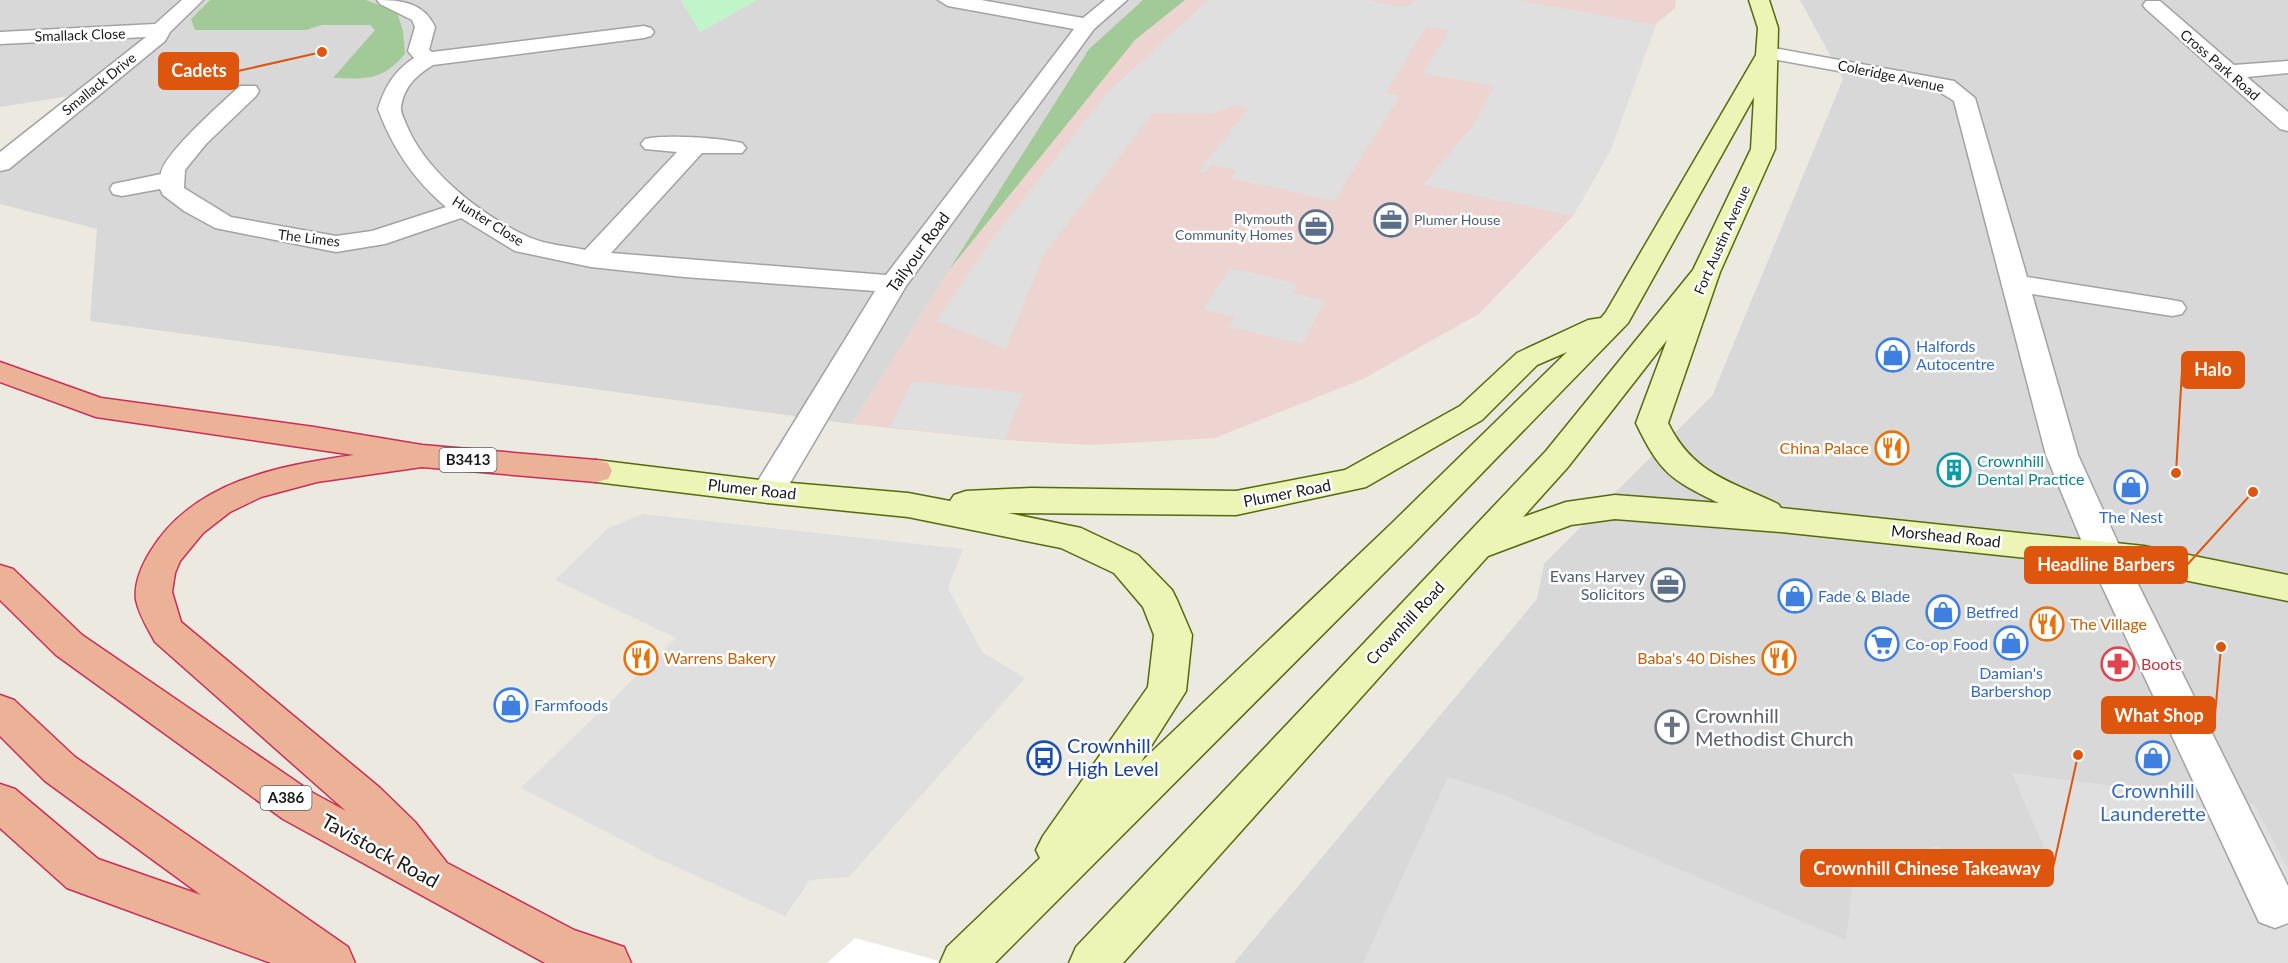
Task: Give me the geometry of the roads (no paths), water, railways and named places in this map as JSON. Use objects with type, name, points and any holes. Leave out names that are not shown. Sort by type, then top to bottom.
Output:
[{"type":"highway","points":[[0,371],[96,407],[314,437],[422,456]]},
{"type":"highway","points":[[422,456],[291,476],[239,493],[206,512],[187,527],[160,563],[153,583],[155,610],[168,632],[365,801],[400,836],[433,880]]},
{"type":"highway","name":"B3413","points":[[422,456],[596,471]]},
{"type":"highway","name":"Tavistock Road","points":[[0,578],[69,645],[191,733],[298,806],[564,949],[608,963]]},
{"type":"highway","points":[[0,711],[60,769],[332,963]]},
{"type":"highway","points":[[0,802],[83,874],[332,963]]},
{"type":"main road","name":"Fort Austin Avenue","points":[[1652,423],[1706,272],[1762,149],[1768,28],[1759,0]]},
{"type":"main road","name":"B3413","points":[[963,963],[1403,533],[1618,317],[1768,53]]},
{"type":"main road","name":"Crownhill Road","points":[[1092,963],[1557,459],[1706,272]]},
{"type":"main road","name":"Plumer Road","points":[[908,505],[1031,500],[1236,503],[1354,479],[1471,413],[1527,359],[1618,317]]},
{"type":"main road","name":"Morshead Road","points":[[1652,423],[1665,450],[1689,475],[1781,520]]},
{"type":"main road","name":"Plumer Road","points":[[596,471],[768,492],[908,505],[1069,537],[1126,564],[1159,600],[1173,635],[1167,691],[1022,904]]},
{"type":"main road","name":"Morshead Road","points":[[1473,548],[1566,514],[1615,507],[1781,520],[2105,554],[2144,559],[2288,588]]},
{"type":"street","name":"Smallack Drive","points":[[0,164],[158,37],[159,30],[193,0]]},
{"type":"street","points":[[387,0],[420,16],[425,27],[418,51],[426,59],[644,32]]},
{"type":"street","points":[[948,0],[1088,25]]},
{"type":"street","name":"Tailyour Road","points":[[768,492],[893,284],[1088,25],[1116,0]]},
{"type":"street","name":"Cross Park Road","points":[[2153,5],[2288,124]]},
{"type":"street","name":"Smallack Close","points":[[0,38],[159,30]]},
{"type":"street","name":"Coleridge Avenue","points":[[1768,53],[1927,81],[1946,86],[1964,98],[2062,455],[2105,554],[2275,907]]},
{"type":"street","name":"Hunter Close","points":[[426,59],[409,71],[396,87],[389,109],[401,140],[436,186],[464,209],[524,245],[591,259],[684,269],[893,284]]},
{"type":"street","points":[[2227,72],[2288,67]]},
{"type":"street","points":[[122,189],[172,179],[173,169],[198,139],[248,91]]},
{"type":"street","points":[[653,144],[698,144],[734,148]]},
{"type":"street","points":[[591,259],[698,144]]},
{"type":"street","name":"The Limes","points":[[172,179],[171,190],[193,206],[224,223],[336,244],[376,238],[464,209]]},
{"type":"street","points":[[2016,283],[2172,308]]},
{"type":"place","name":"Cadets","points":[[322,52]]},
{"type":"place","name":"Plumer House","points":[[1391,220]]},
{"type":"place","name":"Plymouth Community Homes","points":[[1316,227]]},
{"type":"place","name":"Halfords Autocentre","points":[[1893,355]]},
{"type":"place","name":"China Palace","points":[[1892,448]]},
{"type":"place","name":"Crownhill Dental Practice","points":[[1954,470]]},
{"type":"place","name":"Halo","points":[[2176,473]]},
{"type":"place","name":"The Nest","points":[[2131,487]]},
{"type":"place","name":"Headline Barbers","points":[[2253,492]]},
{"type":"place","name":"Evans Harvey Solicitors","points":[[1668,585]]},
{"type":"place","name":"Fade & Blade","points":[[1795,596]]},
{"type":"place","name":"Betfred","points":[[1943,612]]},
{"type":"place","name":"The Village","points":[[2047,624]]},
{"type":"place","name":"Damian's Barbershop","points":[[2011,643]]},
{"type":"place","name":"Co-op Food","points":[[1882,644]]},
{"type":"place","name":"What Shop","points":[[2221,647]]},
{"type":"place","name":"Warrens Bakery","points":[[641,658]]},
{"type":"place","name":"Baba's 40 Dishes","points":[[1779,658]]},
{"type":"place","name":"Boots","points":[[2118,664]]},
{"type":"place","name":"Farmfoods","points":[[511,705]]},
{"type":"place","name":"Crownhill Methodist Church","points":[[1672,727]]},
{"type":"place","name":"Crownhill Chinese Takeaway","points":[[2078,755]]},
{"type":"place","name":"Crownhill High Level","points":[[1044,758]]},
{"type":"place","name":"Crownhill Launderette","points":[[2153,758]]}]
